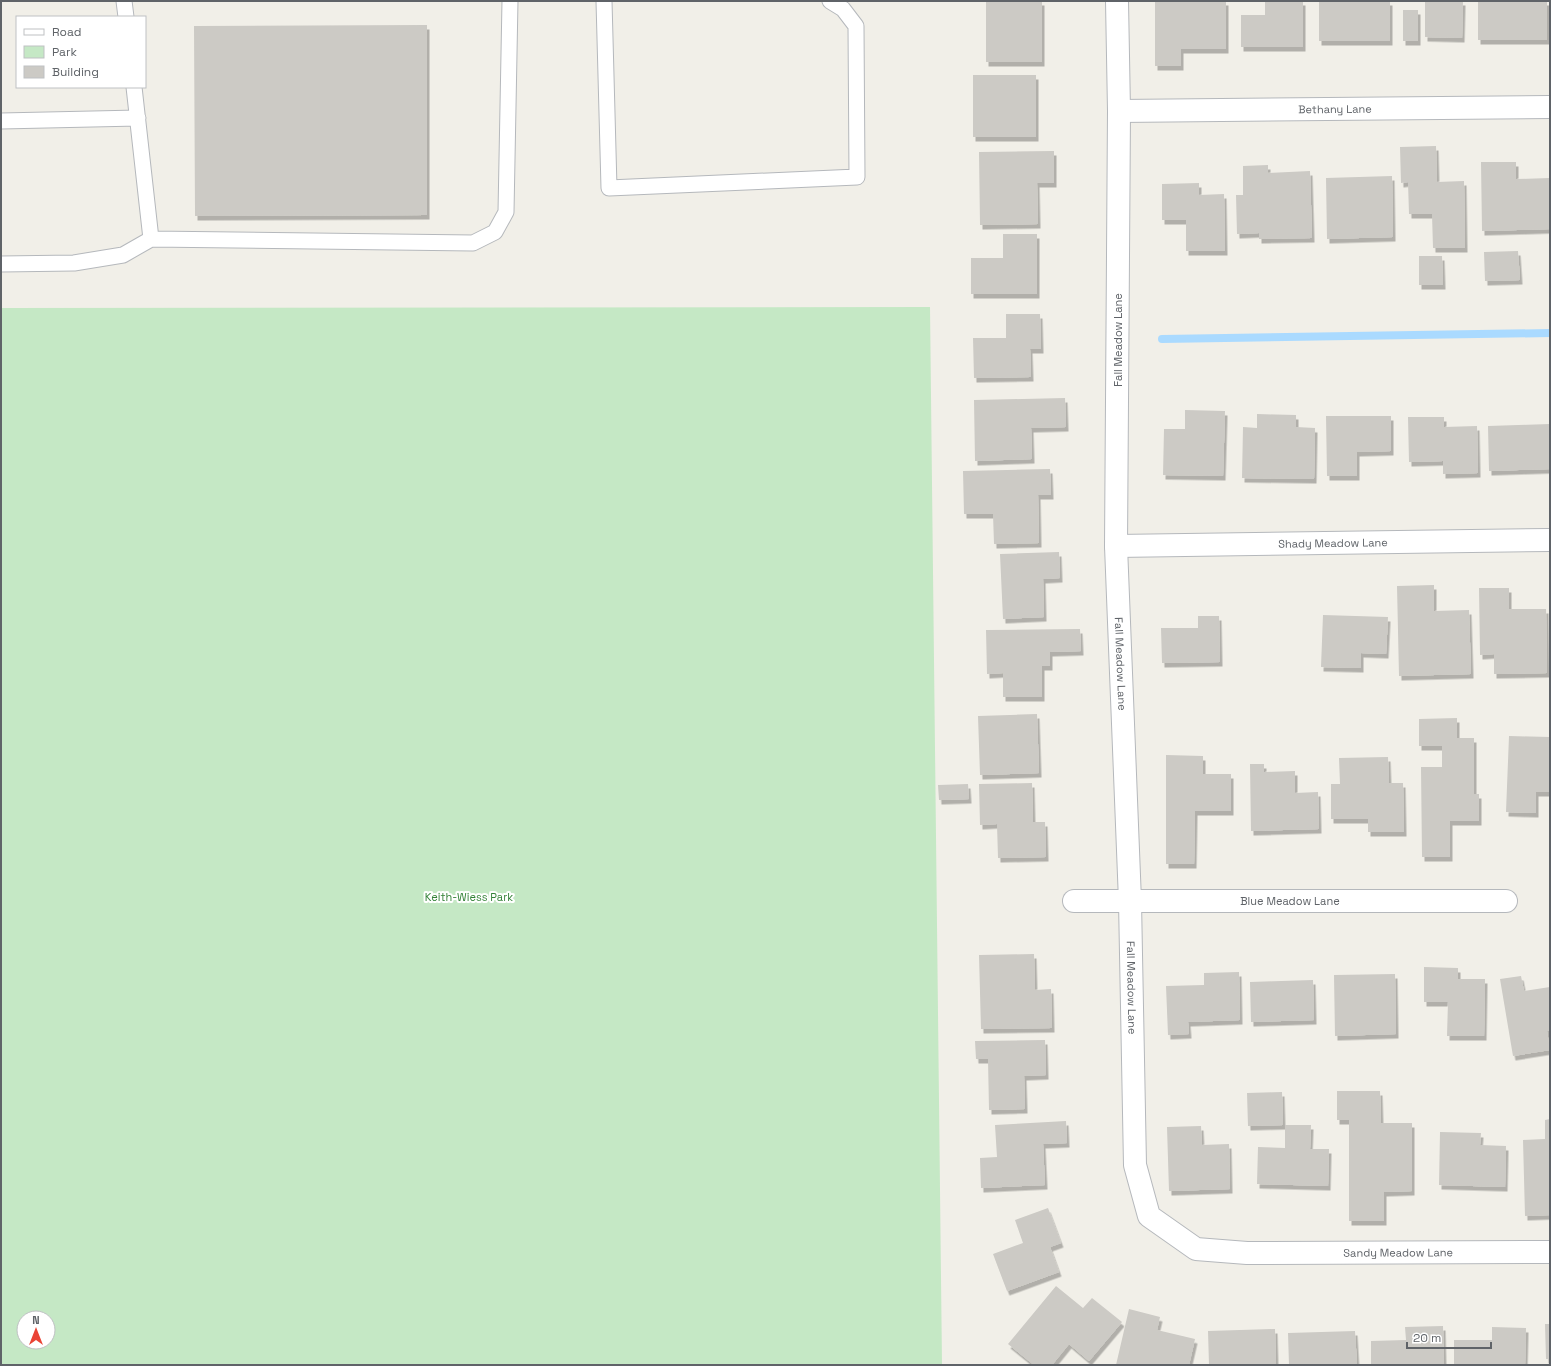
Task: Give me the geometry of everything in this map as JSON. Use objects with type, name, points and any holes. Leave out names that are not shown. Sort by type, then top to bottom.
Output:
[{"type":"street","name":"Fall Meadow Lane","points":[[1117,1],[1119,112],[1116,546],[1130,901],[1136,1165],[1149,1216],[1196,1249],[1247,1253]]},
{"type":"street","name":"Bethany Lane","points":[[1119,112],[1550,106]]},
{"type":"street","name":"Shady Meadow Lane","points":[[1116,546],[1550,540]]},
{"type":"street","name":"Blue Meadow Lane","points":[[1074,901],[1506,901]]},
{"type":"street","name":"Sandy Meadow Lane","points":[[1247,1253],[1550,1252]]},
{"type":"lane","points":[[124,1],[126,16]]},
{"type":"lane","points":[[1,264],[81,262],[123,255],[151,239],[474,243],[496,232],[506,212],[510,1]]},
{"type":"lane","points":[[604,1],[609,188],[857,177],[856,26],[843,9],[830,1]]},
{"type":"lane","points":[[134,88],[151,239]]},
{"type":"lane","points":[[1,121],[138,118]]},
{"type":"green space","name":"Keith-Wiess Park","points":[[930,307],[942,1365],[1,1365],[1,308]]},
{"type":"building","points":[[986,1],[1042,1],[1042,62],[986,62]]},
{"type":"building","points":[[1155,1],[1226,1],[1226,49],[1181,49],[1181,66],[1155,66]]},
{"type":"building","points":[[1265,1],[1303,1],[1303,47],[1241,47],[1241,15],[1265,15]]},
{"type":"building","points":[[1319,1],[1390,1],[1390,41],[1319,41]]},
{"type":"building","points":[[1425,1],[1463,1],[1462,38],[1425,37]]},
{"type":"building","points":[[1478,1],[1547,1],[1547,40],[1478,40]]},
{"type":"building","points":[[1403,10],[1418,10],[1418,41],[1403,41]]},
{"type":"building","points":[[427,25],[427,215],[195,216],[194,26]]},
{"type":"building","points":[[973,75],[1036,75],[1036,137],[973,137]]},
{"type":"building","points":[[1436,146],[1437,182],[1464,181],[1465,248],[1433,248],[1432,214],[1409,214],[1408,182],[1401,183],[1400,147]]},
{"type":"building","points":[[1054,151],[1054,183],[1037,183],[1038,224],[980,225],[979,152]]},
{"type":"building","points":[[1481,162],[1516,162],[1516,179],[1550,178],[1550,229],[1482,231]]},
{"type":"building","points":[[1268,165],[1268,173],[1310,171],[1312,238],[1259,239],[1259,233],[1237,234],[1236,195],[1243,195],[1243,166]]},
{"type":"building","points":[[1392,176],[1393,237],[1327,239],[1326,178]]},
{"type":"building","points":[[1199,183],[1199,195],[1224,194],[1225,251],[1186,251],[1186,220],[1162,220],[1162,184]]},
{"type":"building","points":[[1003,234],[1037,234],[1037,294],[971,294],[971,258],[1003,258]]},
{"type":"building","points":[[1518,251],[1520,280],[1485,281],[1484,252]]},
{"type":"building","points":[[1419,256],[1442,256],[1443,285],[1419,285]]},
{"type":"building","points":[[1006,314],[1040,314],[1041,349],[1030,349],[1031,377],[974,378],[973,338],[1006,338]]},
{"type":"building","points":[[1065,398],[1066,427],[1031,428],[1032,459],[975,461],[974,400]]},
{"type":"building","points":[[1185,410],[1225,411],[1223,476],[1163,475],[1164,429],[1185,429]]},
{"type":"building","points":[[1257,414],[1296,415],[1296,427],[1315,428],[1314,479],[1242,478],[1243,427],[1257,428]]},
{"type":"building","points":[[1326,416],[1391,416],[1391,451],[1357,452],[1357,476],[1327,476]]},
{"type":"building","points":[[1408,417],[1444,417],[1444,427],[1477,426],[1478,473],[1443,474],[1443,461],[1409,462]]},
{"type":"building","points":[[1550,424],[1550,469],[1489,471],[1488,426]]},
{"type":"building","points":[[1050,469],[1051,495],[1038,495],[1039,543],[994,544],[993,514],[964,514],[963,471]]},
{"type":"building","points":[[1059,552],[1060,578],[1043,579],[1044,617],[1003,619],[1000,554]]},
{"type":"building","points":[[1434,585],[1434,611],[1469,610],[1471,674],[1399,676],[1397,586]]},
{"type":"building","points":[[1479,588],[1509,588],[1509,609],[1546,609],[1547,673],[1494,674],[1494,654],[1480,655]]},
{"type":"building","points":[[1323,615],[1388,617],[1386,654],[1361,653],[1361,668],[1321,667]]},
{"type":"building","points":[[1198,616],[1219,616],[1220,662],[1162,663],[1161,628],[1198,628]]},
{"type":"building","points":[[1080,629],[1081,651],[1050,652],[1050,666],[1042,666],[1042,697],[1003,697],[1003,673],[987,674],[986,630]]},
{"type":"building","points":[[1037,714],[1039,773],[980,775],[978,716]]},
{"type":"building","points":[[1457,718],[1457,738],[1474,738],[1474,794],[1479,794],[1479,821],[1450,821],[1450,857],[1422,857],[1421,767],[1442,767],[1442,746],[1419,746],[1419,719]]},
{"type":"building","points":[[1509,736],[1550,737],[1550,792],[1536,792],[1536,813],[1506,812]]},
{"type":"building","points":[[1166,755],[1203,756],[1203,774],[1231,774],[1231,811],[1195,811],[1194,864],[1166,864]]},
{"type":"building","points":[[1388,757],[1389,783],[1403,783],[1404,832],[1368,832],[1368,819],[1331,819],[1331,784],[1340,784],[1339,758]]},
{"type":"building","points":[[1250,764],[1264,764],[1264,772],[1295,771],[1295,793],[1318,792],[1319,829],[1251,831]]},
{"type":"building","points":[[1032,783],[1033,822],[1045,822],[1046,857],[998,858],[997,824],[980,825],[979,784]]},
{"type":"building","points":[[968,784],[969,799],[939,800],[938,785]]},
{"type":"building","points":[[1034,954],[1035,990],[1051,989],[1052,1028],[981,1029],[979,955]]},
{"type":"building","points":[[1424,967],[1458,968],[1458,979],[1485,979],[1484,1036],[1447,1036],[1448,1002],[1424,1002]]},
{"type":"building","points":[[1239,972],[1240,1020],[1188,1022],[1189,1034],[1168,1035],[1166,986],[1204,985],[1204,973]]},
{"type":"building","points":[[1395,974],[1396,1034],[1335,1036],[1334,975]]},
{"type":"building","points":[[1521,976],[1524,991],[1550,987],[1550,1031],[1547,1031],[1550,1050],[1513,1056],[1500,979]]},
{"type":"building","points":[[1313,980],[1314,1020],[1251,1022],[1250,982]]},
{"type":"building","points":[[1045,1040],[1046,1075],[1024,1076],[1025,1109],[989,1110],[988,1059],[976,1059],[975,1041]]},
{"type":"building","points":[[1337,1091],[1380,1091],[1381,1123],[1412,1123],[1412,1191],[1384,1192],[1384,1221],[1349,1221],[1349,1120],[1337,1120]]},
{"type":"building","points":[[1282,1092],[1283,1125],[1248,1126],[1247,1093]]},
{"type":"building","points":[[1550,1119],[1550,1215],[1525,1216],[1523,1140],[1545,1139],[1545,1120]]},
{"type":"building","points":[[1066,1121],[1067,1143],[1043,1144],[1045,1185],[981,1188],[980,1158],[997,1157],[995,1125]]},
{"type":"building","points":[[1285,1125],[1311,1125],[1310,1149],[1329,1149],[1328,1186],[1257,1184],[1258,1147],[1285,1148]]},
{"type":"building","points":[[1201,1126],[1202,1145],[1229,1144],[1230,1189],[1169,1191],[1167,1127]]},
{"type":"building","points":[[1440,1132],[1481,1133],[1480,1145],[1506,1146],[1505,1187],[1439,1185]]},
{"type":"building","points":[[1048,1208],[1061,1243],[1050,1247],[1059,1272],[1007,1291],[993,1254],[1023,1243],[1015,1220]]},
{"type":"building","points":[[1056,1286],[1083,1308],[1092,1298],[1122,1322],[1089,1361],[1069,1344],[1052,1365],[1034,1365],[1008,1344]]},
{"type":"building","points":[[1129,1309],[1160,1317],[1157,1330],[1195,1339],[1189,1365],[1116,1365]]},
{"type":"building","points":[[1545,1324],[1550,1324],[1550,1359],[1546,1359]]},
{"type":"building","points":[[1443,1326],[1444,1365],[1371,1365],[1371,1341],[1406,1340],[1405,1327]]},
{"type":"building","points":[[1492,1327],[1526,1328],[1525,1365],[1454,1365],[1454,1340],[1492,1340]]},
{"type":"building","points":[[1275,1329],[1276,1365],[1209,1365],[1208,1331]]},
{"type":"building","points":[[1355,1331],[1357,1365],[1289,1365],[1288,1333]]},
{"type":"waterway","points":[[1162,339],[1550,333]]}]
